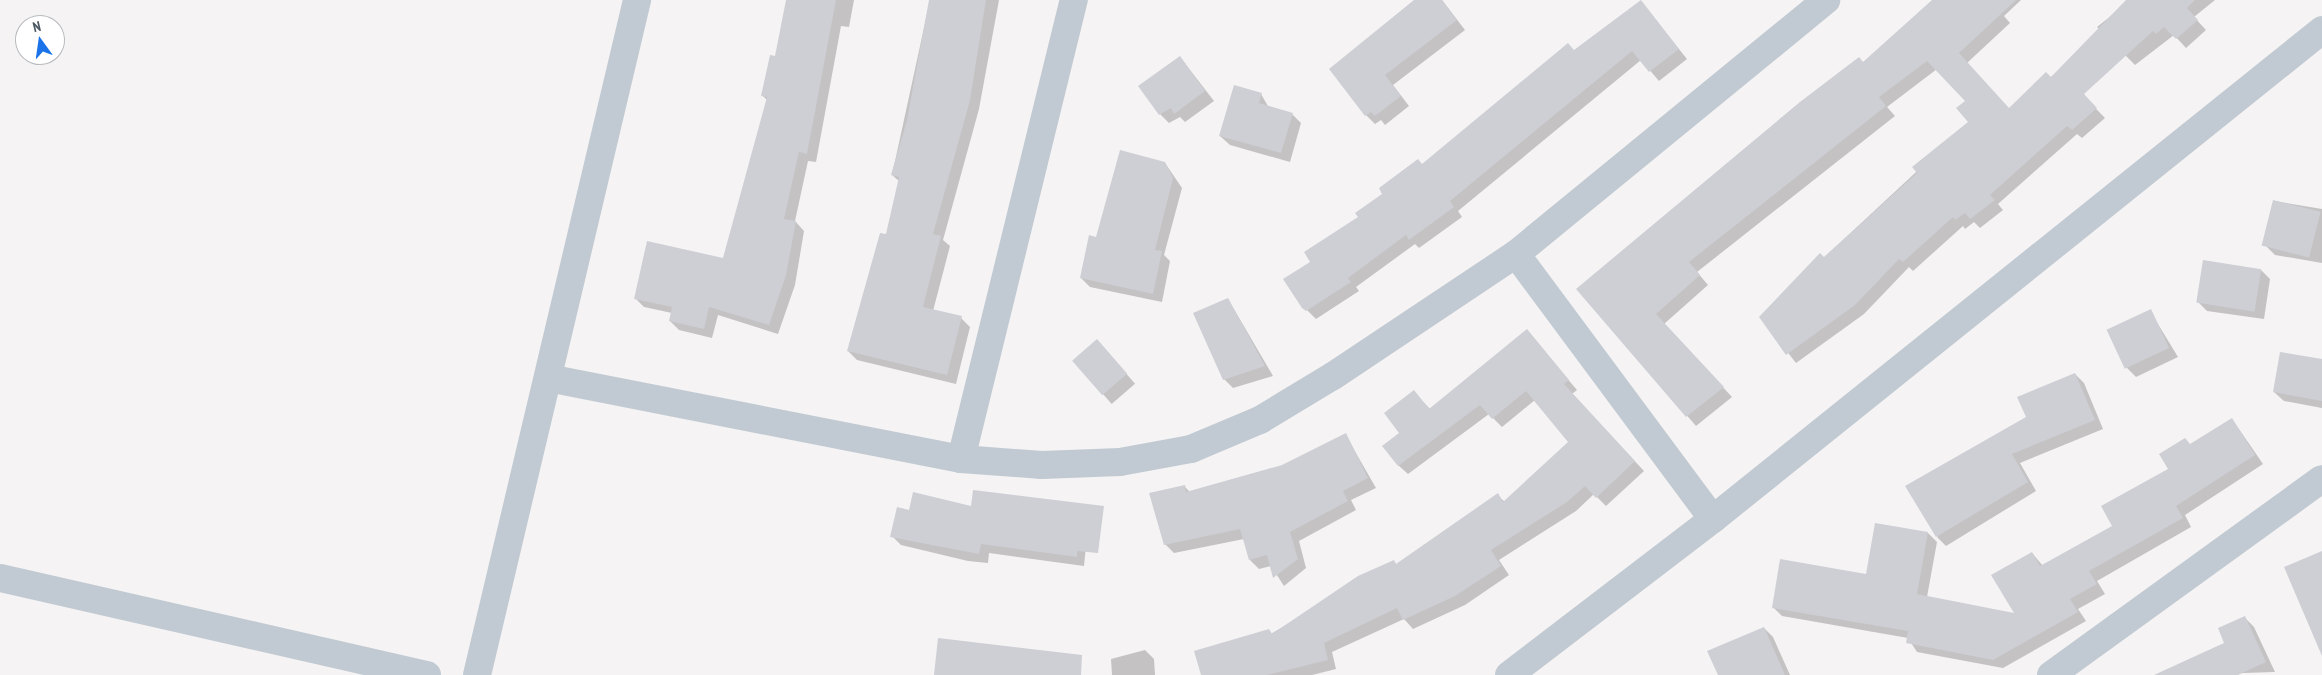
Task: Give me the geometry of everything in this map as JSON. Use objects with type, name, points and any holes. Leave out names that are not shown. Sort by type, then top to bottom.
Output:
[{"type":"street","points":[[477,675],[637,0]]},
{"type":"street","points":[[960,459],[1074,0]]},
{"type":"street","points":[[548,378],[960,459],[1042,465],[1120,462],[1191,449],[1260,420],[1333,376],[1516,254],[1823,1]]},
{"type":"street","points":[[1509,675],[1713,519],[2322,30]]},
{"type":"street","points":[[1516,254],[1713,519]]},
{"type":"street","points":[[2051,675],[2322,479]]},
{"type":"street","points":[[0,578],[428,675]]},
{"type":"building","points":[[786,0],[836,0],[807,154],[799,152],[784,219],[796,221],[786,275],[769,325],[709,307],[704,329],[669,321],[672,307],[634,299],[647,241],[723,258],[767,97],[761,96],[770,55],[775,56]]},
{"type":"building","points":[[929,0],[986,0],[970,100],[933,234],[941,236],[923,307],[962,316],[947,375],[847,351],[880,233],[886,234],[899,177],[891,175],[907,120]]},
{"type":"building","points":[[1414,0],[1442,0],[1457,20],[1385,75],[1401,96],[1375,116],[1371,112],[1365,116],[1329,69]]},
{"type":"building","points":[[1641,0],[1679,49],[1649,72],[1632,51],[1450,201],[1454,207],[1409,240],[1406,235],[1348,278],[1351,282],[1306,311],[1302,308],[1283,279],[1310,262],[1304,252],[1358,217],[1355,213],[1382,194],[1379,188],[1418,159],[1422,164],[1568,43],[1574,50]]},
{"type":"building","points":[[1932,0],[2016,0],[1959,53],[2009,108],[2046,72],[2051,77],[2126,0],[2195,0],[2187,8],[2198,20],[2176,39],[2164,27],[2156,34],[2153,31],[2084,94],[2097,108],[2072,130],[2067,126],[1990,195],[1995,200],[1970,219],[1965,213],[1955,220],[1953,217],[1903,262],[1899,259],[1855,305],[1786,355],[1759,317],[1820,253],[1824,257],[1917,173],[1912,167],[1968,122],[1956,108],[1965,101],[1927,61],[1879,97],[1886,106],[1689,262],[1700,275],[1656,314],[1724,387],[1686,417],[1576,289],[1800,102],[1859,57],[1863,62]]},
{"type":"building","points":[[1180,56],[1205,91],[1174,114],[1171,108],[1159,115],[1138,86]]},
{"type":"building","points":[[1234,85],[1262,93],[1259,103],[1293,113],[1281,153],[1219,136]]},
{"type":"building","points":[[1120,150],[1165,162],[1173,178],[1155,250],[1162,251],[1153,294],[1080,278],[1089,235],[1096,237]]},
{"type":"building","points":[[2273,200],[2321,212],[2309,257],[2262,246]]},
{"type":"building","points":[[2203,260],[2261,269],[2255,312],[2196,302]]},
{"type":"building","points":[[1228,298],[1265,366],[1223,380],[1193,313]]},
{"type":"building","points":[[2151,309],[2169,348],[2125,369],[2107,330]]},
{"type":"building","points":[[1527,329],[1569,380],[1564,384],[1635,461],[1596,498],[1585,486],[1567,502],[1491,550],[1501,566],[1455,596],[1403,620],[1397,608],[1324,643],[1328,660],[1267,675],[1201,675],[1194,651],[1269,629],[1272,634],[1358,576],[1394,560],[1396,564],[1498,493],[1503,502],[1568,442],[1526,391],[1492,419],[1480,405],[1398,466],[1382,446],[1399,433],[1384,413],[1414,390],[1429,409]]},
{"type":"building","points":[[1097,339],[1127,374],[1102,395],[1072,361]]},
{"type":"building","points":[[2280,352],[2322,359],[2322,401],[2273,392]]},
{"type":"building","points":[[2075,373],[2095,420],[2012,454],[2028,482],[1936,537],[1905,486],[2026,417],[2017,397]]},
{"type":"building","points":[[2232,418],[2255,455],[2176,506],[2183,518],[2089,571],[2097,584],[2070,599],[2078,612],[1993,660],[1906,643],[1908,631],[1772,608],[1780,559],[1866,574],[1875,523],[1928,532],[1917,594],[2014,613],[1991,575],[2032,552],[2040,566],[2112,526],[2101,506],[2168,469],[2159,454],[2185,438],[2190,444]]},
{"type":"building","points":[[1346,433],[1368,478],[1343,491],[1348,501],[1290,532],[1298,559],[1273,578],[1267,555],[1249,560],[1240,529],[1164,545],[1149,493],[1185,485],[1186,492],[1282,465]]},
{"type":"building","points":[[973,490],[1104,506],[1098,553],[1077,551],[1077,557],[981,544],[979,554],[890,537],[897,507],[909,510],[913,492],[971,506]]},
{"type":"building","points":[[2322,551],[2322,656],[2284,567]]},
{"type":"building","points":[[2245,616],[2266,662],[2238,675],[2154,675],[2224,643],[2218,628]]},
{"type":"building","points":[[1764,627],[1785,675],[1718,675],[1707,651]]},
{"type":"building","points":[[938,638],[1082,655],[1081,675],[934,675]]}]
